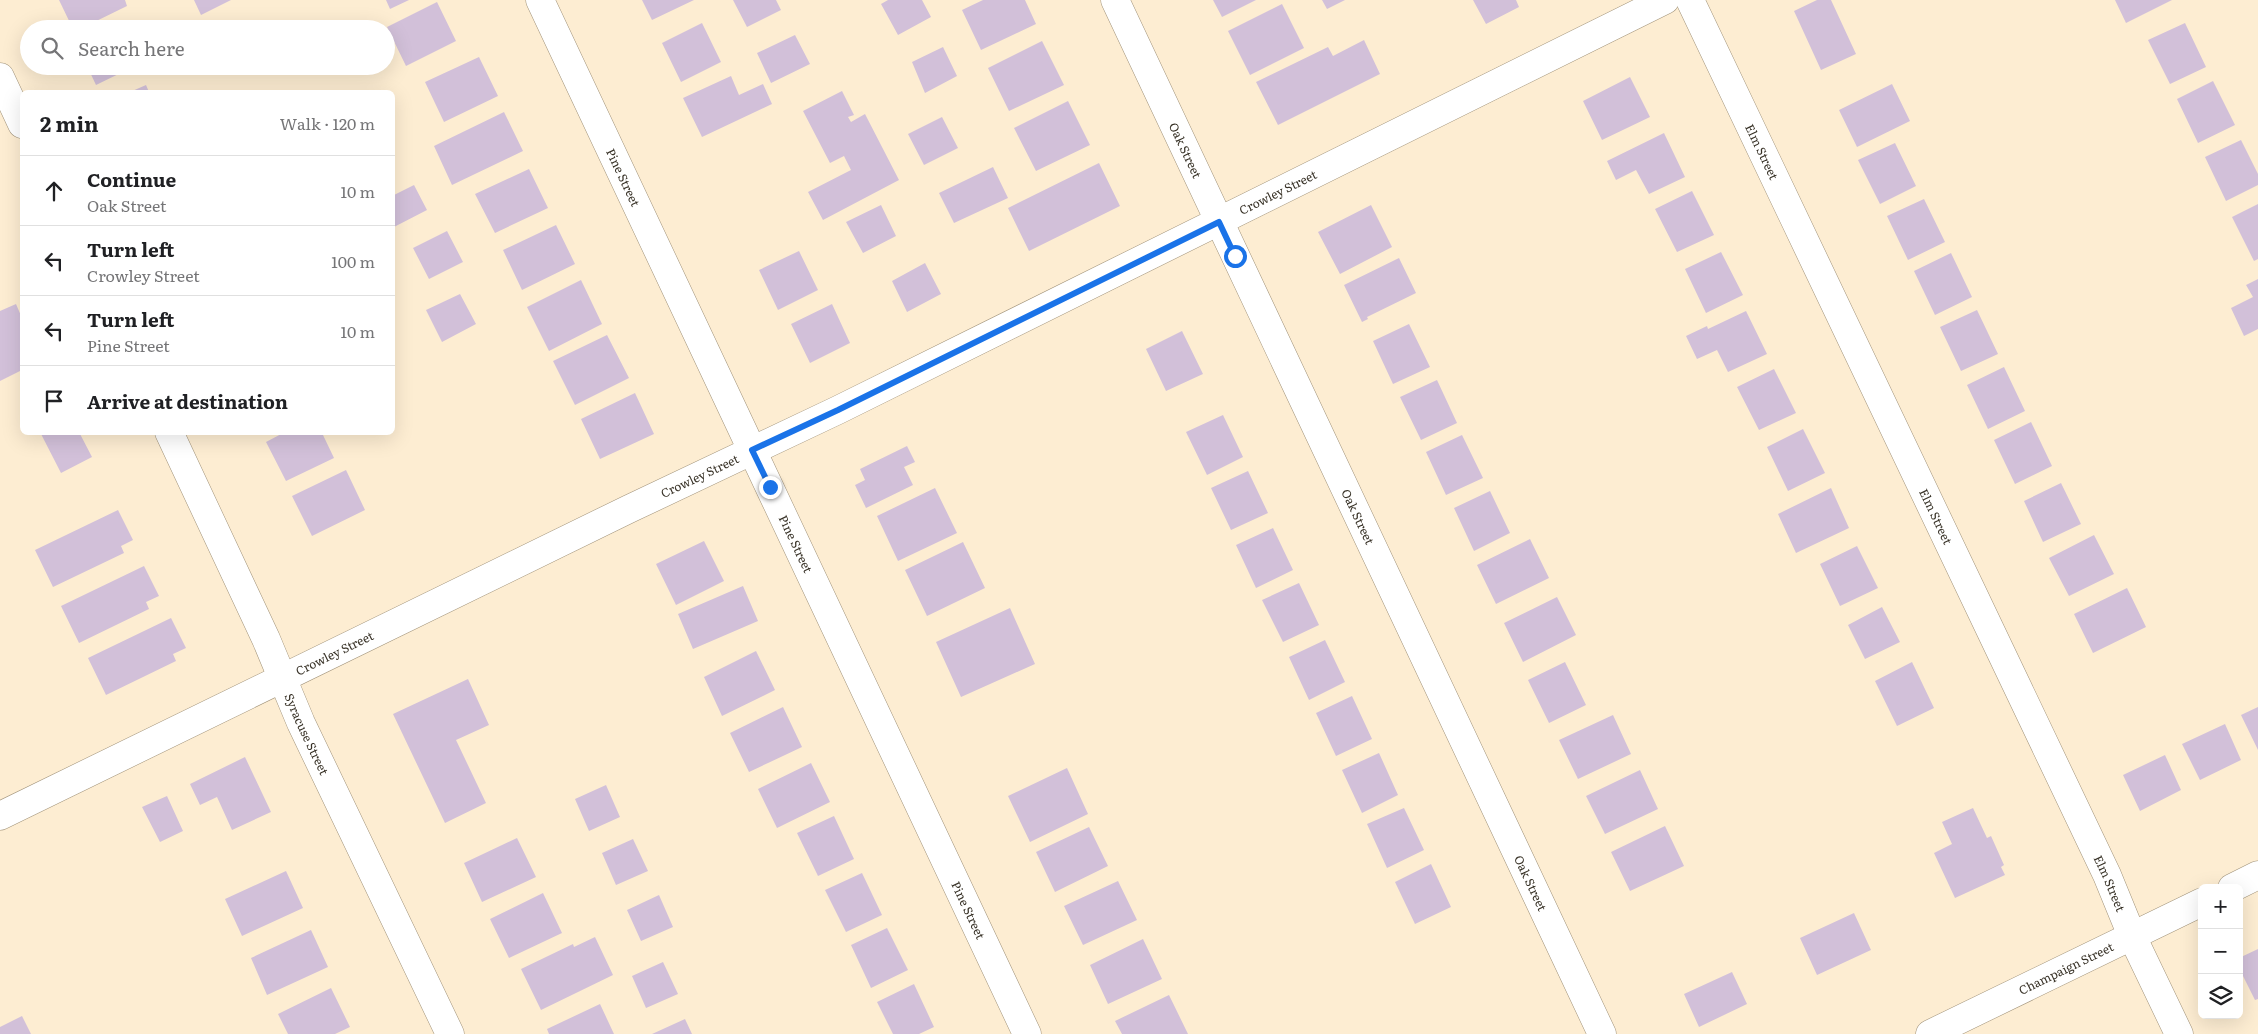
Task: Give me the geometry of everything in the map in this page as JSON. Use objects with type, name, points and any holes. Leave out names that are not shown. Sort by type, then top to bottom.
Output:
[{"type":"street","name":"Pine Street","points":[[540,0],[1027,1034]]},
{"type":"street","name":"Oak Street","points":[[1115,0],[1602,1034]]},
{"type":"street","name":"Crowley Street","points":[[0,816],[611,517],[856,402],[1665,0]]},
{"type":"street","name":"Elm Street","points":[[1690,0],[2068,792],[2132,936],[2179,1034]]},
{"type":"street","points":[[0,77],[20,120]]},
{"type":"street","name":"Syracuse Street","points":[[169,435],[266,639],[305,732],[450,1034]]},
{"type":"street","points":[[2240,884],[2258,875]]},
{"type":"street","name":"Champaign Street","points":[[1930,1034],[2198,904]]},
{"type":"building","points":[[59,0],[125,0],[127,6],[98,20],[69,20]]},
{"type":"building","points":[[194,0],[231,0],[201,15]]},
{"type":"building","points":[[386,0],[409,0],[390,9]]},
{"type":"building","points":[[642,0],[694,0],[652,20]]},
{"type":"building","points":[[733,0],[776,0],[781,10],[747,27]]},
{"type":"building","points":[[888,0],[922,0],[931,17],[898,35],[881,4]]},
{"type":"building","points":[[983,0],[1025,0],[1036,24],[981,50],[962,10]]},
{"type":"building","points":[[1213,0],[1256,0],[1222,17]]},
{"type":"building","points":[[1322,0],[1345,0],[1327,9]]},
{"type":"building","points":[[1473,0],[1516,0],[1519,7],[1486,24]]},
{"type":"building","points":[[1817,0],[1831,0],[1856,54],[1821,70],[1794,11]]},
{"type":"building","points":[[2115,0],[2172,0],[2126,23]]},
{"type":"building","points":[[437,2],[456,41],[406,66],[395,43],[395,23]]},
{"type":"building","points":[[1282,4],[1304,48],[1250,75],[1228,31]]},
{"type":"building","points":[[702,23],[721,62],[681,82],[662,43]]},
{"type":"building","points":[[2185,23],[2206,67],[2170,84],[2148,40]]},
{"type":"building","points":[[795,35],[810,64],[771,83],[757,53]]},
{"type":"building","points":[[1364,40],[1380,74],[1278,125],[1256,82],[1328,47],[1333,56]]},
{"type":"building","points":[[1042,41],[1064,85],[1009,111],[988,68]]},
{"type":"building","points":[[943,47],[957,76],[925,93],[912,62]]},
{"type":"building","points":[[479,57],[498,96],[444,122],[425,82]]},
{"type":"building","points":[[91,75],[117,75],[96,85]]},
{"type":"building","points":[[731,76],[739,95],[763,84],[772,104],[702,137],[683,98]]},
{"type":"building","points":[[1630,77],[1650,117],[1602,140],[1583,101]]},
{"type":"building","points":[[2213,81],[2235,125],[2198,143],[2177,99]]},
{"type":"building","points":[[1892,84],[1910,121],[1857,147],[1839,110]]},
{"type":"building","points":[[146,85],[148,90],[135,90]]},
{"type":"building","points":[[842,91],[854,115],[848,117],[851,122],[865,114],[899,180],[823,220],[808,192],[851,170],[844,156],[830,163],[803,111]]},
{"type":"building","points":[[1068,101],[1090,145],[1036,171],[1014,128]]},
{"type":"building","points":[[504,112],[523,151],[452,185],[434,146]]},
{"type":"building","points":[[942,117],[958,148],[924,165],[908,134]]},
{"type":"building","points":[[1664,133],[1685,177],[1649,194],[1636,170],[1616,180],[1607,161]]},
{"type":"building","points":[[2241,140],[2258,174],[2258,185],[2226,201],[2205,157]]},
{"type":"building","points":[[1895,143],[1916,186],[1880,204],[1858,160]]},
{"type":"building","points":[[1099,163],[1120,206],[1029,251],[1008,208]]},
{"type":"building","points":[[993,167],[1008,198],[954,223],[939,193]]},
{"type":"building","points":[[529,169],[548,208],[495,233],[475,194]]},
{"type":"building","points":[[414,185],[427,210],[395,226],[395,194]]},
{"type":"building","points":[[1692,191],[1714,235],[1677,252],[1655,209]]},
{"type":"building","points":[[1924,199],[1945,242],[1908,260],[1887,216]]},
{"type":"building","points":[[2258,204],[2258,259],[2254,261],[2232,217]]},
{"type":"building","points":[[881,205],[896,236],[863,253],[846,222]]},
{"type":"building","points":[[1371,205],[1392,247],[1340,274],[1318,232]]},
{"type":"building","points":[[556,225],[575,264],[522,290],[503,250]]},
{"type":"building","points":[[447,231],[463,262],[429,279],[413,248]]},
{"type":"building","points":[[799,251],[818,290],[778,310],[759,270]]},
{"type":"building","points":[[1721,252],[1743,295],[1706,313],[1685,269]]},
{"type":"building","points":[[1951,253],[1972,297],[1935,315],[1914,271]]},
{"type":"building","points":[[1399,258],[1416,293],[1367,317],[1368,319],[1362,322],[1344,285]]},
{"type":"building","points":[[925,263],[941,294],[907,312],[892,281]]},
{"type":"building","points":[[2258,279],[2258,329],[2244,336],[2231,308],[2253,297],[2246,285]]},
{"type":"building","points":[[581,280],[602,324],[549,351],[527,307]]},
{"type":"building","points":[[460,294],[476,324],[442,342],[426,310]]},
{"type":"building","points":[[16,304],[20,313],[20,371],[0,381],[0,311]]},
{"type":"building","points":[[832,304],[850,343],[810,363],[791,324]]},
{"type":"building","points":[[1977,310],[1998,354],[1961,371],[1940,327]]},
{"type":"building","points":[[1746,311],[1767,354],[1728,372],[1717,350],[1697,359],[1686,336],[1707,326],[1708,329]]},
{"type":"building","points":[[1409,324],[1430,367],[1393,384],[1373,341]]},
{"type":"building","points":[[1182,331],[1203,374],[1166,391],[1146,349]]},
{"type":"building","points":[[607,335],[629,378],[575,405],[553,361]]},
{"type":"building","points":[[2004,367],[2025,411],[1988,429],[1967,385]]},
{"type":"building","points":[[1774,369],[1796,413],[1759,430],[1737,387]]},
{"type":"building","points":[[1437,380],[1457,423],[1421,440],[1400,397]]},
{"type":"building","points":[[635,393],[654,434],[600,459],[581,419]]},
{"type":"building","points":[[1223,415],[1243,457],[1207,475],[1186,432]]},
{"type":"building","points":[[2031,422],[2052,466],[2015,484],[1994,440]]},
{"type":"building","points":[[1803,429],[1825,473],[1788,491],[1767,447]]},
{"type":"building","points":[[42,435],[81,435],[92,457],[61,473]]},
{"type":"building","points":[[279,435],[323,435],[334,458],[286,481],[266,442]]},
{"type":"building","points":[[1462,435],[1483,478],[1446,495],[1426,452]]},
{"type":"building","points":[[907,446],[915,462],[904,467],[913,485],[866,508],[855,485],[865,480],[860,469]]},
{"type":"building","points":[[346,470],[365,510],[312,536],[292,496]]},
{"type":"building","points":[[1248,471],[1268,513],[1231,530],[1211,488]]},
{"type":"building","points":[[2061,483],[2081,524],[2043,542],[2024,501]]},
{"type":"building","points":[[935,488],[957,533],[898,561],[877,516]]},
{"type":"building","points":[[1831,488],[1849,528],[1796,553],[1778,514]]},
{"type":"building","points":[[1490,491],[1510,533],[1474,551],[1454,508]]},
{"type":"building","points":[[118,510],[133,540],[121,546],[124,553],[53,587],[35,550]]},
{"type":"building","points":[[1273,528],[1293,570],[1256,588],[1236,545]]},
{"type":"building","points":[[2094,535],[2114,574],[2069,596],[2049,558]]},
{"type":"building","points":[[1530,539],[1549,578],[1496,604],[1477,565]]},
{"type":"building","points":[[704,541],[724,581],[676,605],[656,564]]},
{"type":"building","points":[[963,542],[985,588],[927,616],[905,570]]},
{"type":"building","points":[[1857,546],[1878,588],[1840,606],[1820,564]]},
{"type":"building","points":[[144,566],[159,596],[146,602],[149,609],[79,643],[61,606]]},
{"type":"building","points":[[1299,583],[1319,625],[1283,642],[1262,600]]},
{"type":"building","points":[[743,586],[758,621],[693,649],[678,614]]},
{"type":"building","points":[[2127,588],[2146,627],[2093,653],[2074,614]]},
{"type":"building","points":[[1557,597],[1576,635],[1523,662],[1504,623]]},
{"type":"building","points":[[1882,607],[1900,642],[1865,659],[1848,625]]},
{"type":"building","points":[[1010,608],[1035,664],[961,697],[936,642]]},
{"type":"building","points":[[171,618],[186,648],[173,654],[176,661],[106,695],[88,658]]},
{"type":"building","points":[[1325,640],[1345,682],[1309,700],[1289,657]]},
{"type":"building","points":[[756,651],[775,690],[722,716],[704,677]]},
{"type":"building","points":[[1565,662],[1586,705],[1549,723],[1528,680]]},
{"type":"building","points":[[1912,662],[1934,708],[1897,726],[1875,681]]},
{"type":"building","points":[[468,679],[489,725],[456,740],[486,803],[445,823],[393,714]]},
{"type":"building","points":[[1352,696],[1372,739],[1336,756],[1316,713]]},
{"type":"building","points":[[783,707],[802,747],[749,772],[730,733]]},
{"type":"building","points":[[2258,707],[2258,750],[2241,715]]},
{"type":"building","points":[[1613,715],[1631,754],[1578,779],[1559,740]]},
{"type":"building","points":[[2225,724],[2241,760],[2200,780],[2182,744]]},
{"type":"building","points":[[1379,753],[1398,795],[1362,813],[1342,770]]},
{"type":"building","points":[[2165,755],[2181,790],[2140,811],[2123,775]]},
{"type":"building","points":[[245,757],[271,812],[232,830],[217,797],[200,805],[190,784]]},
{"type":"building","points":[[811,763],[830,802],[777,828],[758,789]]},
{"type":"building","points":[[1067,768],[1088,814],[1030,842],[1008,796]]},
{"type":"building","points":[[1640,770],[1658,809],[1605,834],[1586,796]]},
{"type":"building","points":[[606,785],[620,817],[589,831],[575,799]]},
{"type":"building","points":[[167,796],[183,831],[160,842],[142,807]]},
{"type":"building","points":[[1404,808],[1424,850],[1387,868],[1367,824]]},
{"type":"building","points":[[1973,808],[1987,838],[1991,836],[2004,865],[2001,867],[2005,875],[1955,898],[1934,853],[1952,844],[1942,822]]},
{"type":"building","points":[[834,816],[854,859],[818,876],[797,833]]},
{"type":"building","points":[[1665,826],[1684,866],[1630,891],[1611,852]]},
{"type":"building","points":[[1089,827],[1108,866],[1055,892],[1036,852]]},
{"type":"building","points":[[517,838],[536,877],[482,902],[464,863]]},
{"type":"building","points":[[633,839],[648,871],[616,885],[602,853]]},
{"type":"building","points":[[1431,864],[1451,907],[1415,924],[1395,882]]},
{"type":"building","points":[[286,871],[303,908],[242,936],[225,899]]},
{"type":"building","points":[[862,873],[882,915],[846,932],[825,890]]},
{"type":"building","points":[[1118,881],[1137,920],[1083,945],[1064,906]]},
{"type":"building","points":[[543,893],[562,933],[509,958],[490,919]]},
{"type":"building","points":[[659,895],[673,927],[641,941],[627,910]]},
{"type":"building","points":[[1854,913],[1871,950],[1817,975],[1800,938]]},
{"type":"building","points":[[887,928],[908,970],[871,988],[851,945]]},
{"type":"building","points":[[311,930],[328,967],[267,995],[251,958]]},
{"type":"building","points":[[595,937],[613,975],[541,1010],[521,969],[573,944],[574,947]]},
{"type":"building","points":[[1143,939],[1162,979],[1108,1004],[1090,965]]},
{"type":"building","points":[[2258,949],[2258,999],[2255,1000],[2243,976],[2243,956]]},
{"type":"building","points":[[663,962],[678,994],[646,1008],[632,976]]},
{"type":"building","points":[[1732,972],[1747,1004],[1699,1027],[1684,994]]},
{"type":"building","points":[[914,984],[934,1027],[919,1034],[893,1034],[877,1002]]},
{"type":"building","points":[[331,988],[350,1027],[335,1034],[288,1034],[278,1014]]},
{"type":"building","points":[[1169,995],[1188,1034],[1122,1034],[1115,1021]]},
{"type":"building","points":[[600,1004],[614,1034],[549,1034],[547,1029]]},
{"type":"building","points":[[22,1016],[31,1034],[0,1034],[0,1027]]},
{"type":"building","points":[[685,1019],[692,1034],[652,1034]]},
{"type":"route","points":[[770,487],[752,450],[838,410],[1219,222],[1235,256]]}]
